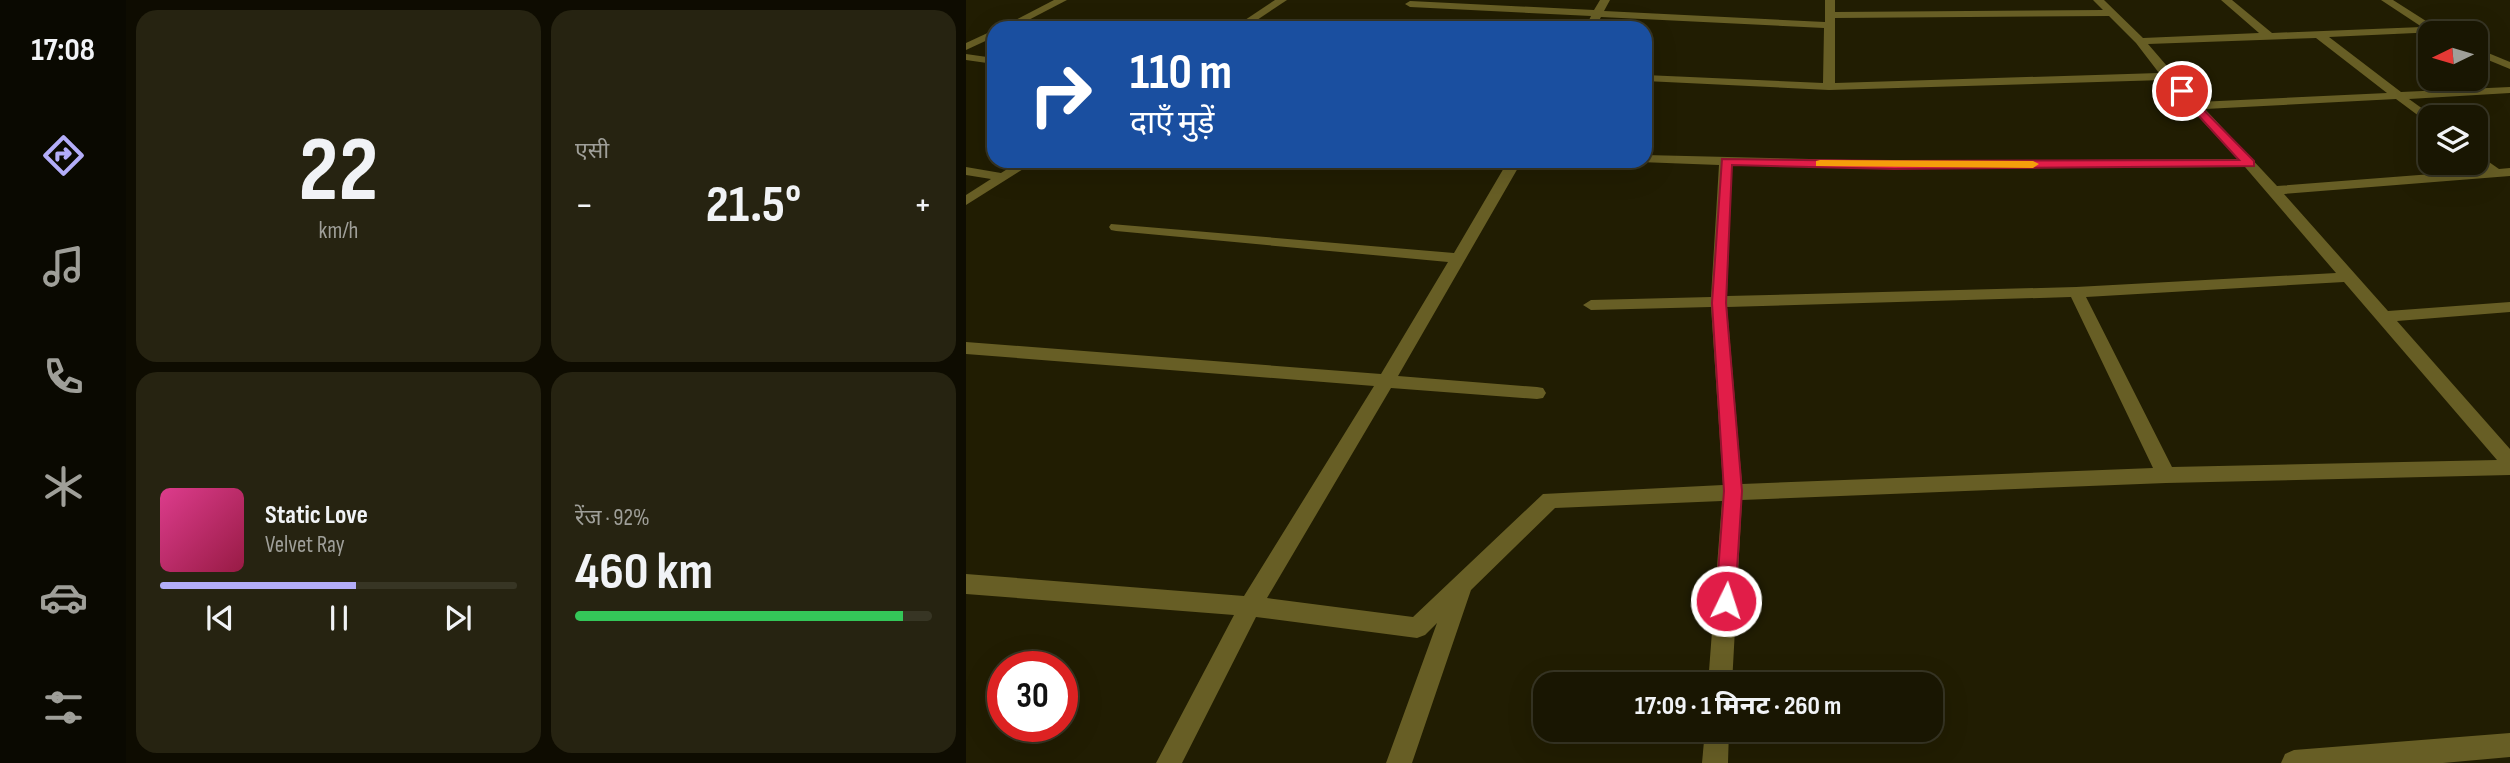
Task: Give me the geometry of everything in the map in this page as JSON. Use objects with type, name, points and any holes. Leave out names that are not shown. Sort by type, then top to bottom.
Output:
[{"type":"street","points":[[1019,21],[1062,0]]},
{"type":"street","points":[[1249,21],[1282,0]]},
{"type":"street","points":[[1594,21],[1605,0]]},
{"type":"street","points":[[1829,88],[1830,0]]},
{"type":"street","points":[[2098,0],[2140,41],[2167,76],[2249,163],[2510,462]]},
{"type":"street","points":[[2226,0],[2269,36]]},
{"type":"street","points":[[2386,0],[2419,21]]},
{"type":"street","points":[[1410,4],[1598,14],[1830,20],[2110,13]]},
{"type":"street","points":[[2140,41],[2418,32]]},
{"type":"street","points":[[2318,34],[2418,111]]},
{"type":"street","points":[[966,47],[987,36]]},
{"type":"street","points":[[2488,56],[2510,66]]},
{"type":"street","points":[[966,57],[987,60]]},
{"type":"street","points":[[1652,78],[1829,88],[2167,76]]},
{"type":"street","points":[[2197,106],[2510,90]]},
{"type":"street","points":[[1652,159],[1894,165],[2249,163]]},
{"type":"street","points":[[1721,672],[1733,491],[1719,303],[1726,161]]},
{"type":"street","points":[[966,201],[1018,168]]},
{"type":"street","points":[[1169,763],[1250,606],[1511,168]]},
{"type":"street","points":[[966,171],[1003,177]]},
{"type":"street","points":[[2271,191],[2503,172]]},
{"type":"street","points":[[1116,227],[1459,258]]},
{"type":"street","points":[[1591,305],[2076,292],[2350,277]]},
{"type":"street","points":[[2076,292],[2166,475]]},
{"type":"street","points":[[2385,317],[2510,307]]},
{"type":"street","points":[[966,348],[1537,393]]},
{"type":"street","points":[[966,584],[1250,606],[1417,628],[1550,500],[2166,475],[2510,467]]},
{"type":"street","points":[[1399,763],[1464,583]]},
{"type":"street","points":[[1715,763],[1716,742]]},
{"type":"street","points":[[2294,763],[2510,745]]},
{"type":"slow traffic","points":[[1820,163],[2033,164]]},
{"type":"route","points":[[1726,601],[1733,491],[1719,303],[1726,161],[1894,165],[2249,163],[2182,91]]}]
